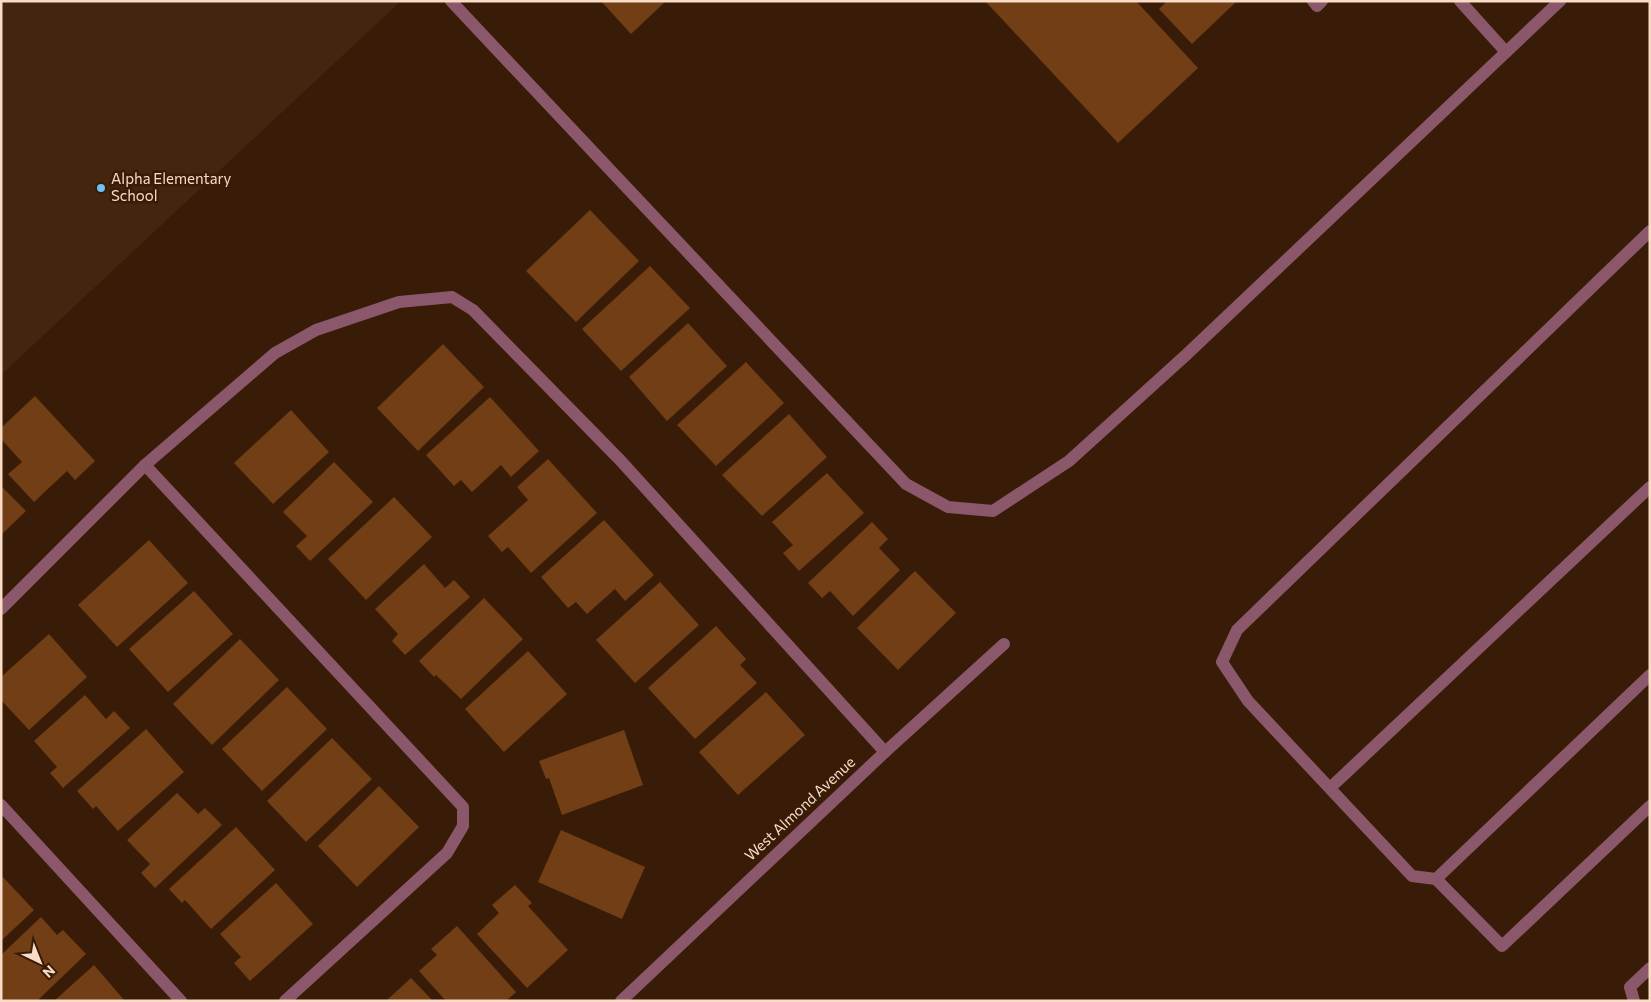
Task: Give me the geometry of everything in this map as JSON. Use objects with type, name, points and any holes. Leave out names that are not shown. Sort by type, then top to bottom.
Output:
[{"type":"street","points":[[451,1],[906,484],[948,507],[993,511],[1069,461],[1186,355],[1560,1]]},
{"type":"street","points":[[1313,1],[1317,6],[1322,1]]},
{"type":"street","points":[[1460,1],[1506,52]]},
{"type":"street","points":[[1650,231],[1237,630],[1222,662],[1248,701],[1412,876],[1436,879],[1502,946],[1650,806]]},
{"type":"street","points":[[1,609],[145,465],[275,353],[316,330],[399,302],[452,297],[473,310],[620,460],[885,752]]},
{"type":"street","points":[[145,465],[463,806],[464,826],[447,853],[284,1001]]},
{"type":"street","points":[[1330,788],[1650,487]]},
{"type":"street","name":"West Almond Avenue","points":[[621,1001],[885,752],[1004,644]]},
{"type":"street","points":[[1436,879],[1650,675]]},
{"type":"street","points":[[1,805],[181,1001]]},
{"type":"street","points":[[1634,1001],[1630,987],[1650,968]]},
{"type":"shaded area","name":"Alpha Elementary School","points":[[1,1],[401,1],[1,375]]},
{"type":"building","points":[[601,1],[666,1],[631,34]]},
{"type":"building","points":[[985,1],[1136,1],[1198,68],[1118,143]]},
{"type":"building","points":[[1167,1],[1237,1],[1192,44],[1159,9]]},
{"type":"building","points":[[590,210],[639,261],[576,322],[526,271]]},
{"type":"building","points":[[650,266],[690,308],[621,371],[582,329]]},
{"type":"building","points":[[688,323],[727,366],[667,421],[629,377]]},
{"type":"building","points":[[443,344],[484,387],[418,451],[377,408]]},
{"type":"building","points":[[746,362],[784,403],[716,466],[677,425]]},
{"type":"building","points":[[35,396],[95,461],[75,480],[67,471],[34,502],[8,474],[22,462],[1,439],[1,428]]},
{"type":"building","points":[[490,397],[539,451],[511,477],[501,465],[472,492],[461,480],[454,486],[426,455]]},
{"type":"building","points":[[291,410],[329,452],[273,504],[234,463]]},
{"type":"building","points":[[789,414],[827,457],[762,516],[722,475]]},
{"type":"building","points":[[548,459],[597,513],[531,573],[508,547],[502,552],[488,536],[528,500],[517,487]]},
{"type":"building","points":[[334,462],[373,502],[310,561],[296,546],[307,536],[283,512]]},
{"type":"building","points":[[827,473],[864,513],[799,571],[783,553],[793,545],[772,522]]},
{"type":"building","points":[[1,486],[26,511],[1,535]]},
{"type":"building","points":[[394,497],[432,537],[366,600],[328,559]]},
{"type":"building","points":[[604,520],[654,575],[625,601],[615,589],[587,614],[576,602],[568,608],[541,577]]},
{"type":"building","points":[[872,522],[888,539],[879,548],[900,570],[853,616],[830,591],[822,598],[808,583]]},
{"type":"building","points":[[149,540],[188,583],[117,647],[78,605]]},
{"type":"building","points":[[424,564],[445,588],[454,580],[470,597],[405,655],[392,641],[398,634],[375,609]]},
{"type":"building","points":[[915,571],[956,613],[898,670],[857,628]]},
{"type":"building","points":[[660,582],[699,625],[635,683],[596,640]]},
{"type":"building","points":[[194,591],[233,634],[168,692],[129,649]]},
{"type":"building","points":[[484,598],[523,639],[461,699],[436,675],[434,677],[419,661]]},
{"type":"building","points":[[716,626],[746,659],[740,665],[757,683],[695,739],[648,688]]},
{"type":"building","points":[[49,634],[87,677],[29,730],[1,700],[1,677]]},
{"type":"building","points":[[240,639],[279,680],[212,745],[173,704]]},
{"type":"building","points":[[528,651],[567,694],[504,752],[465,709]]},
{"type":"building","points":[[287,687],[327,729],[262,791],[222,749]]},
{"type":"building","points":[[766,692],[805,735],[738,795],[699,752]]},
{"type":"building","points":[[85,695],[106,719],[114,711],[130,728],[63,788],[50,773],[57,767],[34,741]]},
{"type":"building","points":[[146,729],[184,772],[118,831],[96,806],[93,809],[77,791]]},
{"type":"building","points":[[624,730],[643,785],[562,815],[549,778],[546,779],[539,761]]},
{"type":"building","points":[[332,738],[372,779],[306,842],[267,801]]},
{"type":"building","points":[[379,786],[419,827],[357,887],[318,846]]},
{"type":"building","points":[[177,793],[198,814],[205,808],[222,825],[155,888],[141,873],[150,864],[127,840]]},
{"type":"building","points":[[236,827],[275,870],[211,929],[185,900],[182,903],[169,889]]},
{"type":"building","points":[[561,830],[645,867],[622,919],[538,882]]},
{"type":"building","points":[[1,875],[34,910],[1,941]]},
{"type":"building","points":[[276,883],[313,924],[250,981],[234,963],[241,957],[220,934]]},
{"type":"building","points":[[515,885],[532,903],[528,906],[568,950],[527,988],[477,934],[499,913],[492,905]]},
{"type":"building","points":[[41,917],[57,935],[63,930],[86,954],[37,1001],[2,1001],[1,955]]},
{"type":"building","points":[[457,926],[516,992],[506,1001],[446,1001],[419,971],[437,955],[431,949]]},
{"type":"building","points":[[94,965],[125,1001],[54,1001]]},
{"type":"building","points":[[411,978],[433,1001],[386,1001]]},
{"type":"place","name":"Alpha Elementary School","points":[[101,188]]}]
